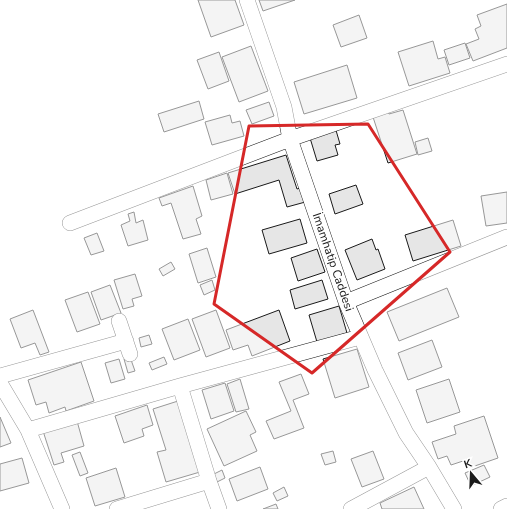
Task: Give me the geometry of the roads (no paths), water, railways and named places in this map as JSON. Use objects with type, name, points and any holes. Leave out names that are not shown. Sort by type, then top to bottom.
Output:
[{"type":"street","name":"İmamhatip Caddesi","points":[[247,0],[284,106],[290,139],[346,302],[360,337],[406,433],[454,509]]},
{"type":"street","points":[[70,223],[290,139],[507,64]]},
{"type":"street","points":[[346,302],[507,237]]},
{"type":"street","points":[[0,376],[128,347],[119,321]]},
{"type":"street","points":[[28,430],[180,386],[360,337]]},
{"type":"street","points":[[0,384],[28,430],[62,509]]},
{"type":"street","points":[[180,386],[219,509]]},
{"type":"street","points":[[351,509],[429,468]]},
{"type":"street","points":[[116,509],[209,481]]},
{"type":"street","points":[[501,509],[507,506]]}]
